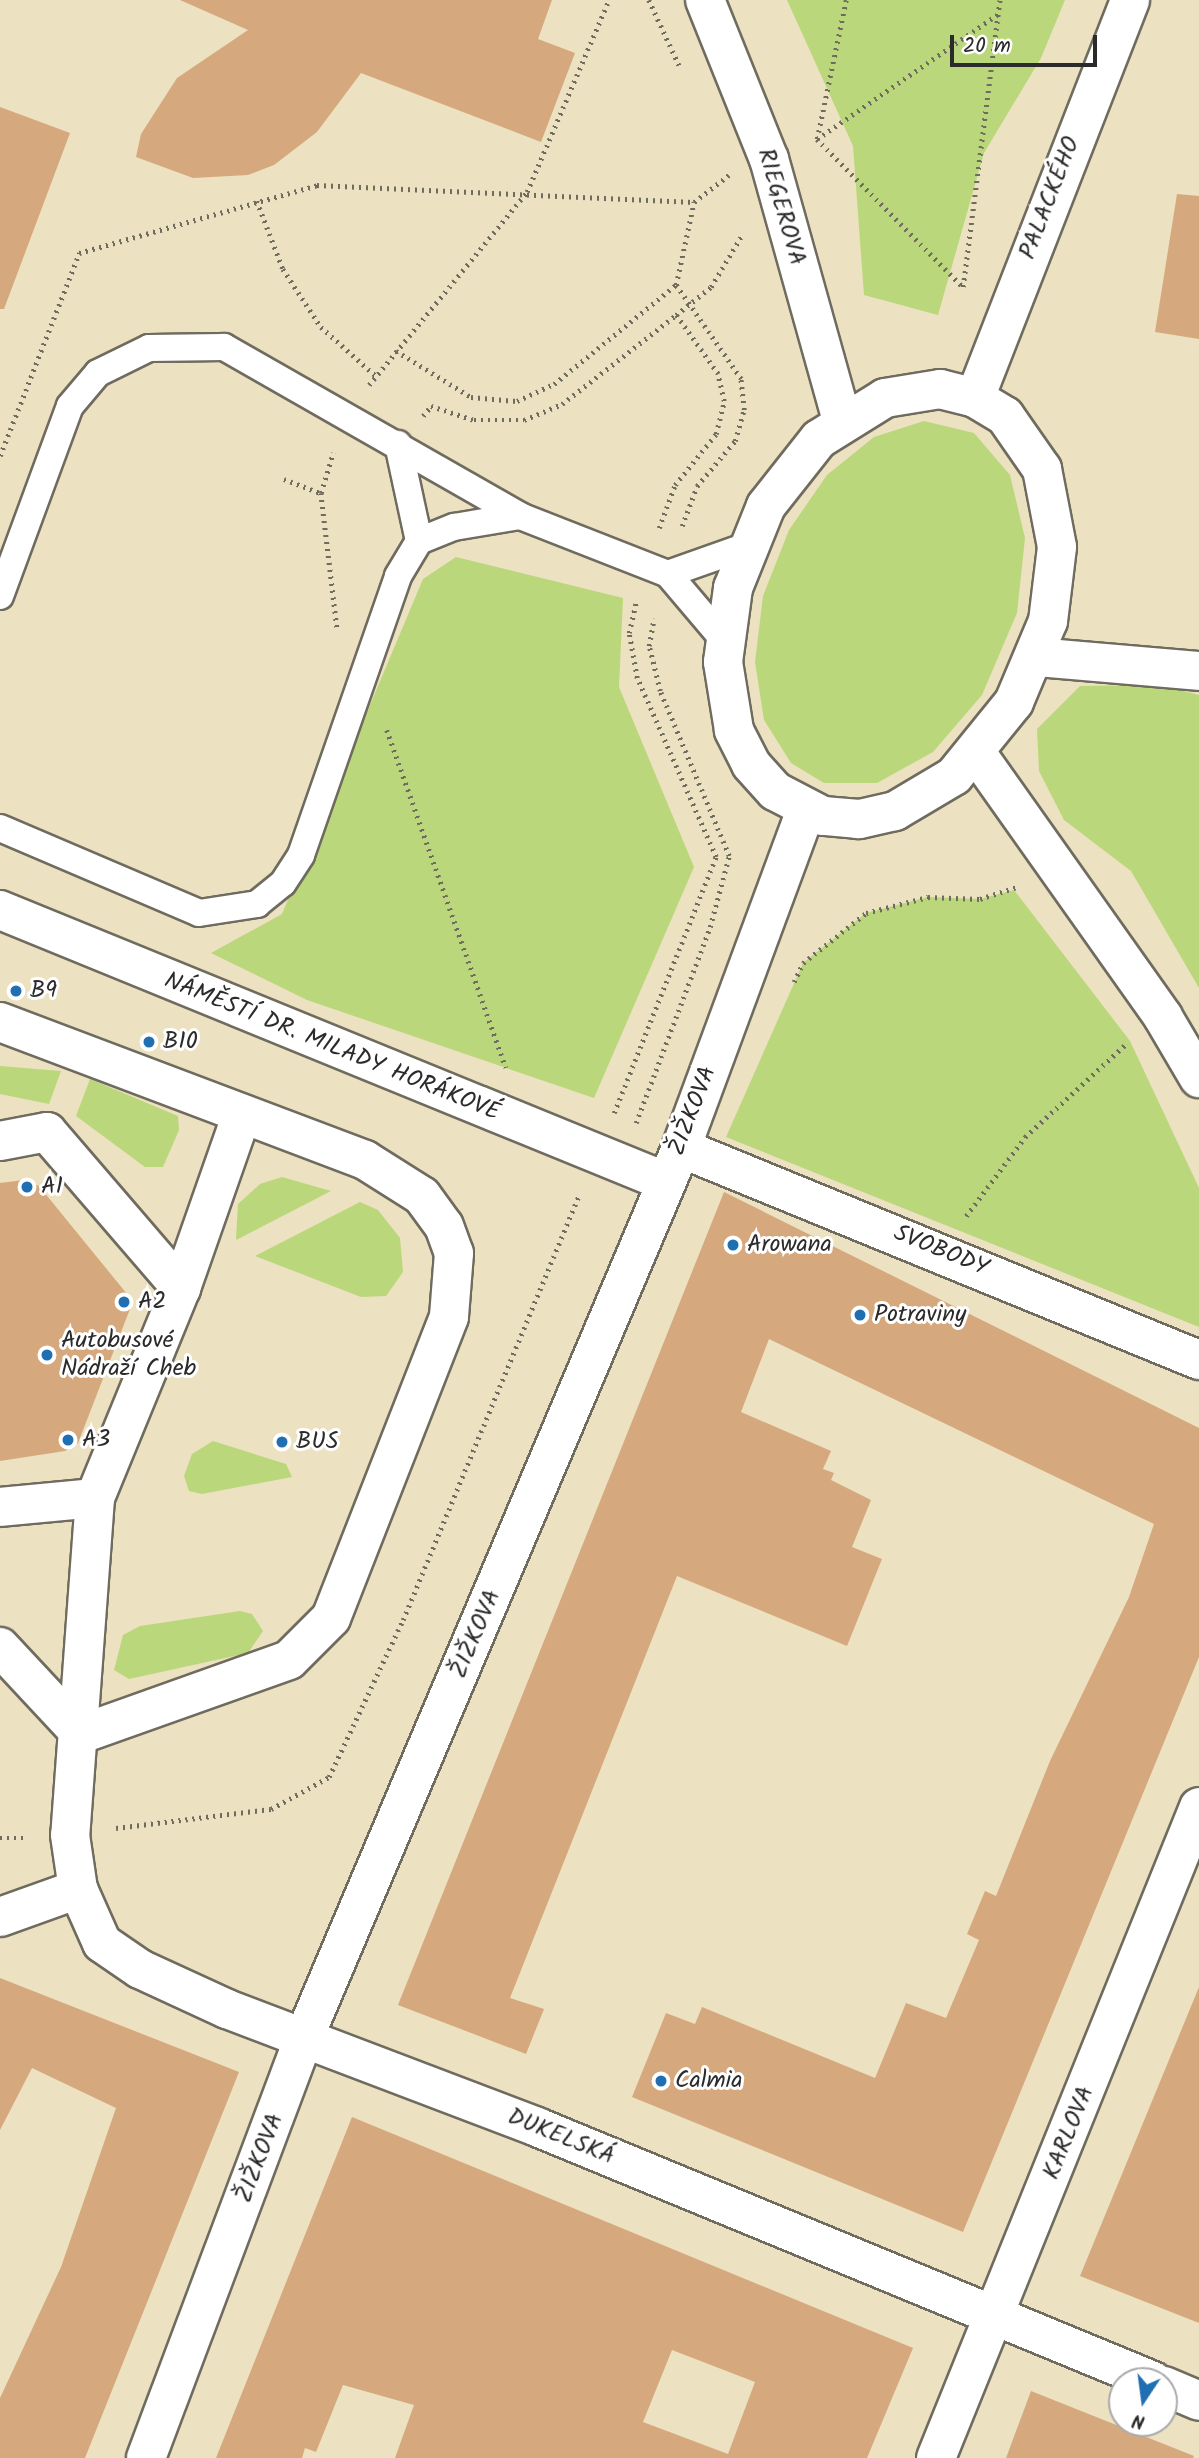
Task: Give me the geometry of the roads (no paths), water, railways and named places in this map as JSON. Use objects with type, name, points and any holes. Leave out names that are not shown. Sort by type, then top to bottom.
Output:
[{"type":"street","name":"RIEGEROVA","points":[[705,0],[769,159],[842,420]]},
{"type":"street","name":"PALACKÉHO","points":[[975,398],[1130,0]]},
{"type":"street","points":[[912,391],[975,398],[1024,437],[1052,497],[1055,578],[1036,657],[1014,702],[976,754],[930,794],[895,811],[850,819],[806,810],[775,792],[742,748],[726,692],[724,640],[747,546],[784,479],[842,420],[912,391]]},
{"type":"street","points":[[1036,657],[1199,671]]},
{"type":"street","points":[[976,754],[1054,858],[1163,1017],[1199,1078]]},
{"type":"street","name":"ŽIŽKOVA","points":[[146,2458],[303,2040],[673,1165],[806,810]]},
{"type":"street","name":"NÁMĚSTÍ DR. MILADY HORÁKOVÉ","points":[[0,910],[526,1125],[673,1165]]},
{"type":"street","points":[[0,1022],[365,1160],[422,1196],[444,1226],[454,1253],[455,1296],[331,1618],[310,1645],[252,1678],[165,1700],[81,1734]]},
{"type":"street","points":[[0,1917],[78,1889],[70,1835],[81,1734],[95,1498],[181,1288],[242,1114]]},
{"type":"street","points":[[0,1141],[47,1132],[181,1288]]},
{"type":"street","name":"SVOBODY","points":[[673,1165],[940,1250],[1199,1360]]},
{"type":"street","points":[[0,1507],[95,1498]]},
{"type":"street","points":[[0,1647],[81,1734]]},
{"type":"street","name":"KARLOVA","points":[[936,2458],[1199,1807]]},
{"type":"street","name":"DUKELSKÁ","points":[[78,1889],[102,1943],[140,1969],[303,2040],[537,2127],[996,2313],[1121,2367]]},
{"type":"street","points":[[1178,2392],[1199,2401]]},
{"type":"lane","points":[[0,596],[70,406],[98,373],[149,348],[224,347],[346,412],[520,516],[668,575],[724,640]]},
{"type":"lane","points":[[398,444],[419,541]]},
{"type":"lane","points":[[0,828],[199,913],[257,904],[282,883],[301,855],[398,576],[419,541],[454,527],[520,516]]},
{"type":"lane","points":[[668,575],[747,546]]},
{"type":"place","name":"B9","points":[[16,991]]},
{"type":"place","name":"B10","points":[[149,1042]]},
{"type":"place","name":"A1","points":[[27,1187]]},
{"type":"place","name":"Arowana","points":[[733,1245]]},
{"type":"place","name":"A2","points":[[124,1302]]},
{"type":"place","name":"Potraviny","points":[[860,1315]]},
{"type":"place","name":"Autobusové Nádraží Cheb","points":[[47,1355]]},
{"type":"place","name":"A3","points":[[68,1440]]},
{"type":"place","name":"BUS","points":[[282,1442]]},
{"type":"place","name":"Calmia","points":[[661,2081]]}]
